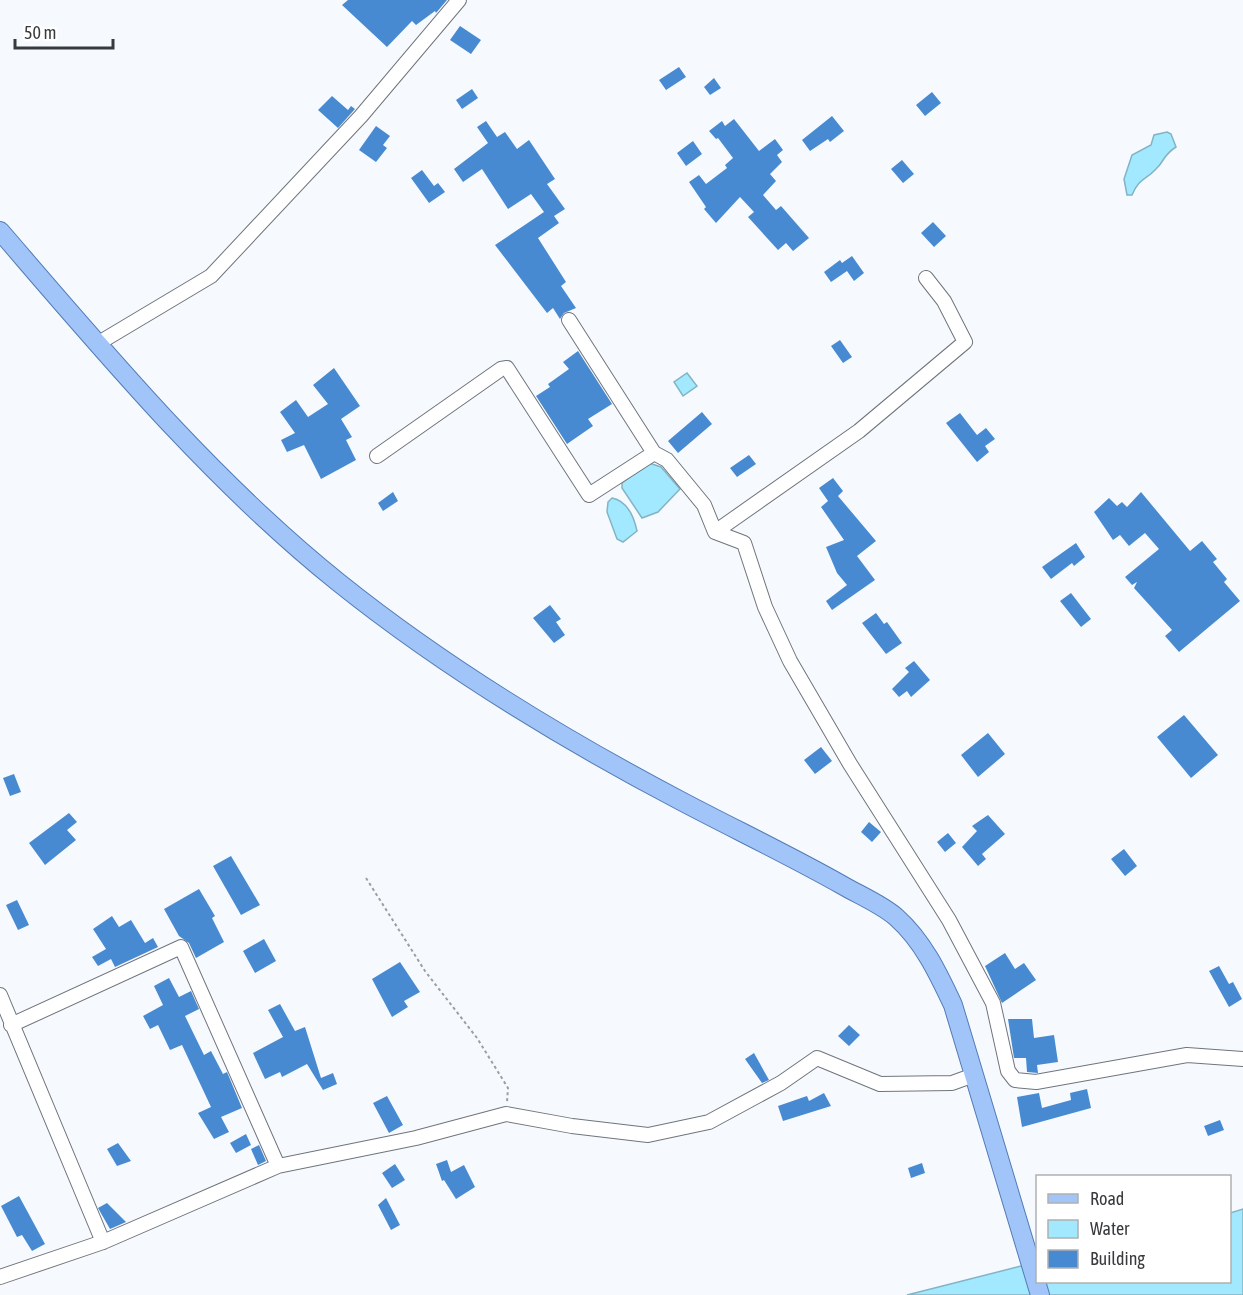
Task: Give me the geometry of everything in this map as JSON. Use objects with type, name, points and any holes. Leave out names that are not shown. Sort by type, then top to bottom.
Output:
[{"type":"main road","points":[[0,231],[185,440],[267,522],[340,584],[513,708],[893,915],[917,939],[937,970],[953,1005],[1036,1281]]},
{"type":"street","points":[[98,344],[211,276],[361,117],[459,0]]},
{"type":"street","points":[[715,532],[859,431],[964,342],[944,301],[927,278]]},
{"type":"street","points":[[569,320],[654,453],[667,460],[704,505],[715,532],[744,543],[765,607],[790,661],[850,764],[949,920],[993,1003],[1008,1071],[1015,1080],[1036,1082],[1188,1055],[1243,1059]]},
{"type":"street","points":[[376,456],[501,369],[507,368],[589,495],[654,453]]},
{"type":"street","points":[[11,1025],[181,947],[278,1166]]},
{"type":"street","points":[[0,995],[104,1242]]},
{"type":"street","points":[[0,1277],[104,1242],[278,1166],[416,1138],[506,1113],[572,1126],[648,1135],[709,1122],[781,1083],[817,1058],[880,1084],[952,1083],[974,1075]]},
{"type":"path","points":[[366,878],[425,971],[477,1038],[508,1088],[506,1113]]},
{"type":"water","points":[[1167,132],[1171,134],[1176,147],[1152,173],[1140,182],[1132,195],[1127,195],[1124,179],[1132,155],[1151,145],[1154,135]]},
{"type":"water","points":[[687,373],[697,386],[683,396],[674,382]]},
{"type":"water","points":[[649,463],[661,467],[680,489],[658,512],[642,518],[622,488],[622,483]]},
{"type":"water","points":[[612,498],[626,506],[636,526],[637,531],[623,542],[617,539],[607,512],[608,502]]},
{"type":"water","points":[[1243,1209],[1243,1295],[907,1295],[1036,1262],[1036,1283],[1231,1283],[1231,1213]]},
{"type":"building","points":[[348,0],[447,0],[436,13],[435,11],[416,25],[412,21],[387,47],[342,5]]},
{"type":"building","points":[[460,26],[481,40],[471,54],[450,40]]},
{"type":"building","points":[[679,67],[686,77],[666,90],[659,80]]},
{"type":"building","points":[[714,78],[721,88],[710,95],[704,87]]},
{"type":"building","points":[[472,89],[478,98],[462,109],[456,100]]},
{"type":"building","points":[[932,92],[941,103],[925,116],[916,105]]},
{"type":"building","points":[[332,96],[348,110],[351,106],[355,109],[338,128],[318,110]]},
{"type":"building","points":[[832,116],[844,131],[830,142],[828,139],[810,151],[802,140]]},
{"type":"building","points":[[734,119],[759,151],[775,139],[783,150],[777,155],[782,162],[770,174],[776,181],[763,195],[776,210],[781,206],[809,238],[793,251],[786,243],[778,250],[748,217],[754,212],[740,197],[716,223],[704,209],[706,207],[689,182],[699,175],[706,184],[727,168],[725,165],[733,158],[718,138],[716,139],[709,131],[722,121],[725,126]]},
{"type":"building","points":[[486,121],[497,137],[505,132],[517,149],[529,140],[555,179],[547,184],[565,209],[554,216],[559,223],[538,238],[566,282],[561,286],[576,308],[564,313],[560,319],[553,308],[547,313],[495,245],[544,212],[531,194],[508,209],[482,169],[463,182],[454,169],[488,143],[477,127]]},
{"type":"building","points":[[376,126],[390,136],[383,145],[387,148],[376,162],[359,150]]},
{"type":"building","points":[[693,141],[702,154],[686,166],[677,153]]},
{"type":"building","points":[[902,160],[914,174],[903,183],[891,169]]},
{"type":"building","points":[[422,170],[434,186],[438,183],[445,192],[429,203],[411,178]]},
{"type":"building","points":[[933,222],[946,236],[934,247],[921,233]]},
{"type":"building","points":[[852,256],[864,273],[854,281],[847,271],[831,282],[824,272],[840,260],[842,263]]},
{"type":"building","points":[[840,340],[852,357],[843,363],[831,346]]},
{"type":"building","points":[[578,351],[612,404],[588,419],[593,426],[567,444],[536,396],[550,387],[548,384],[569,369],[563,362]]},
{"type":"building","points":[[334,368],[360,406],[341,419],[352,437],[346,440],[356,460],[321,479],[304,445],[287,452],[281,440],[295,433],[280,412],[296,400],[308,417],[328,404],[313,385]]},
{"type":"building","points":[[702,412],[712,424],[678,453],[668,441]]},
{"type":"building","points":[[960,413],[977,435],[986,428],[995,439],[985,446],[989,452],[977,462],[946,423]]},
{"type":"building","points":[[749,455],[756,464],[737,477],[730,468]]},
{"type":"building","points":[[833,478],[843,491],[838,496],[876,541],[857,556],[875,580],[832,610],[826,601],[847,585],[837,573],[826,547],[844,540],[821,507],[828,501],[819,488]]},
{"type":"building","points":[[393,492],[398,501],[383,511],[378,503]]},
{"type":"building","points":[[1141,492],[1190,551],[1202,541],[1217,559],[1213,562],[1227,579],[1224,582],[1240,601],[1179,652],[1165,636],[1172,630],[1134,588],[1137,582],[1132,585],[1125,577],[1159,549],[1145,533],[1129,546],[1120,535],[1113,540],[1094,512],[1109,498],[1117,506],[1122,502],[1127,507]]},
{"type":"building","points":[[1076,543],[1085,557],[1074,566],[1072,563],[1051,579],[1042,567]]},
{"type":"building","points":[[1071,593],[1091,619],[1081,627],[1060,601]]},
{"type":"building","points":[[550,605],[561,619],[556,622],[565,635],[554,643],[533,618]]},
{"type":"building","points":[[876,613],[884,624],[887,622],[902,643],[886,654],[862,623]]},
{"type":"building","points":[[914,661],[930,680],[911,697],[907,691],[899,697],[892,689],[909,672],[905,668]]},
{"type":"building","points":[[1184,715],[1218,755],[1191,778],[1157,737]]},
{"type":"building","points":[[988,733],[1005,754],[978,777],[961,755]]},
{"type":"building","points":[[821,747],[832,761],[815,774],[804,760]]},
{"type":"building","points":[[14,774],[21,792],[10,796],[3,778]]},
{"type":"building","points":[[69,813],[77,822],[67,830],[76,840],[45,865],[29,843]]},
{"type":"building","points":[[988,815],[1005,834],[982,854],[986,859],[978,866],[962,847],[977,831],[972,826]]},
{"type":"building","points":[[869,822],[881,832],[872,842],[861,832]]},
{"type":"building","points":[[948,833],[956,843],[945,852],[937,842]]},
{"type":"building","points":[[1124,849],[1137,866],[1125,876],[1111,859]]},
{"type":"building","points":[[231,856],[260,905],[241,915],[213,866]]},
{"type":"building","points":[[199,889],[215,916],[212,918],[224,942],[196,958],[189,943],[179,936],[164,909]]},
{"type":"building","points":[[17,900],[29,925],[18,930],[6,905]]},
{"type":"building","points":[[112,916],[119,927],[131,920],[145,943],[153,938],[158,947],[115,967],[111,959],[98,966],[92,957],[106,949],[93,929]]},
{"type":"building","points":[[264,939],[276,961],[255,973],[243,951]]},
{"type":"building","points":[[1005,953],[1015,969],[1024,963],[1036,980],[1002,1003],[985,966]]},
{"type":"building","points":[[400,962],[420,992],[404,1001],[408,1007],[392,1017],[372,979]]},
{"type":"building","points":[[1219,966],[1229,984],[1233,982],[1242,999],[1229,1007],[1209,971]]},
{"type":"building","points":[[169,978],[179,997],[191,991],[199,1009],[185,1016],[204,1055],[211,1051],[223,1074],[227,1072],[242,1108],[221,1117],[229,1132],[214,1139],[198,1113],[211,1107],[182,1045],[170,1050],[158,1025],[150,1029],[143,1016],[163,1005],[154,986]]},
{"type":"building","points":[[280,1004],[295,1031],[305,1027],[321,1078],[333,1073],[337,1084],[323,1090],[307,1064],[282,1077],[280,1072],[265,1079],[253,1053],[283,1037],[268,1010]]},
{"type":"building","points":[[1008,1019],[1032,1019],[1034,1038],[1054,1035],[1058,1062],[1037,1065],[1038,1073],[1027,1072],[1026,1058],[1014,1058]]},
{"type":"building","points":[[849,1025],[860,1035],[849,1046],[838,1036]]},
{"type":"building","points":[[754,1053],[769,1080],[762,1083],[745,1059]]},
{"type":"building","points":[[1087,1089],[1091,1108],[1022,1127],[1017,1097],[1039,1093],[1042,1108],[1071,1100],[1070,1093]]},
{"type":"building","points":[[824,1093],[831,1106],[783,1121],[778,1106],[807,1096],[809,1101]]},
{"type":"building","points":[[387,1096],[403,1125],[389,1133],[373,1103]]},
{"type":"building","points":[[1220,1120],[1224,1130],[1208,1136],[1204,1126]]},
{"type":"building","points":[[246,1134],[251,1145],[236,1153],[230,1143]]},
{"type":"building","points":[[118,1143],[131,1161],[117,1166],[107,1149]]},
{"type":"building","points":[[259,1145],[266,1161],[258,1165],[251,1149]]},
{"type":"building","points":[[447,1160],[451,1172],[464,1165],[475,1187],[456,1199],[444,1180],[442,1181],[436,1164]]},
{"type":"building","points":[[922,1163],[925,1173],[911,1178],[908,1168]]},
{"type":"building","points":[[395,1164],[405,1180],[392,1188],[382,1173]]},
{"type":"building","points":[[19,1196],[45,1244],[32,1251],[22,1235],[17,1237],[1,1206]]},
{"type":"building","points":[[386,1198],[400,1225],[391,1230],[378,1205]]},
{"type":"building","points":[[107,1203],[126,1222],[110,1229],[98,1208]]}]
